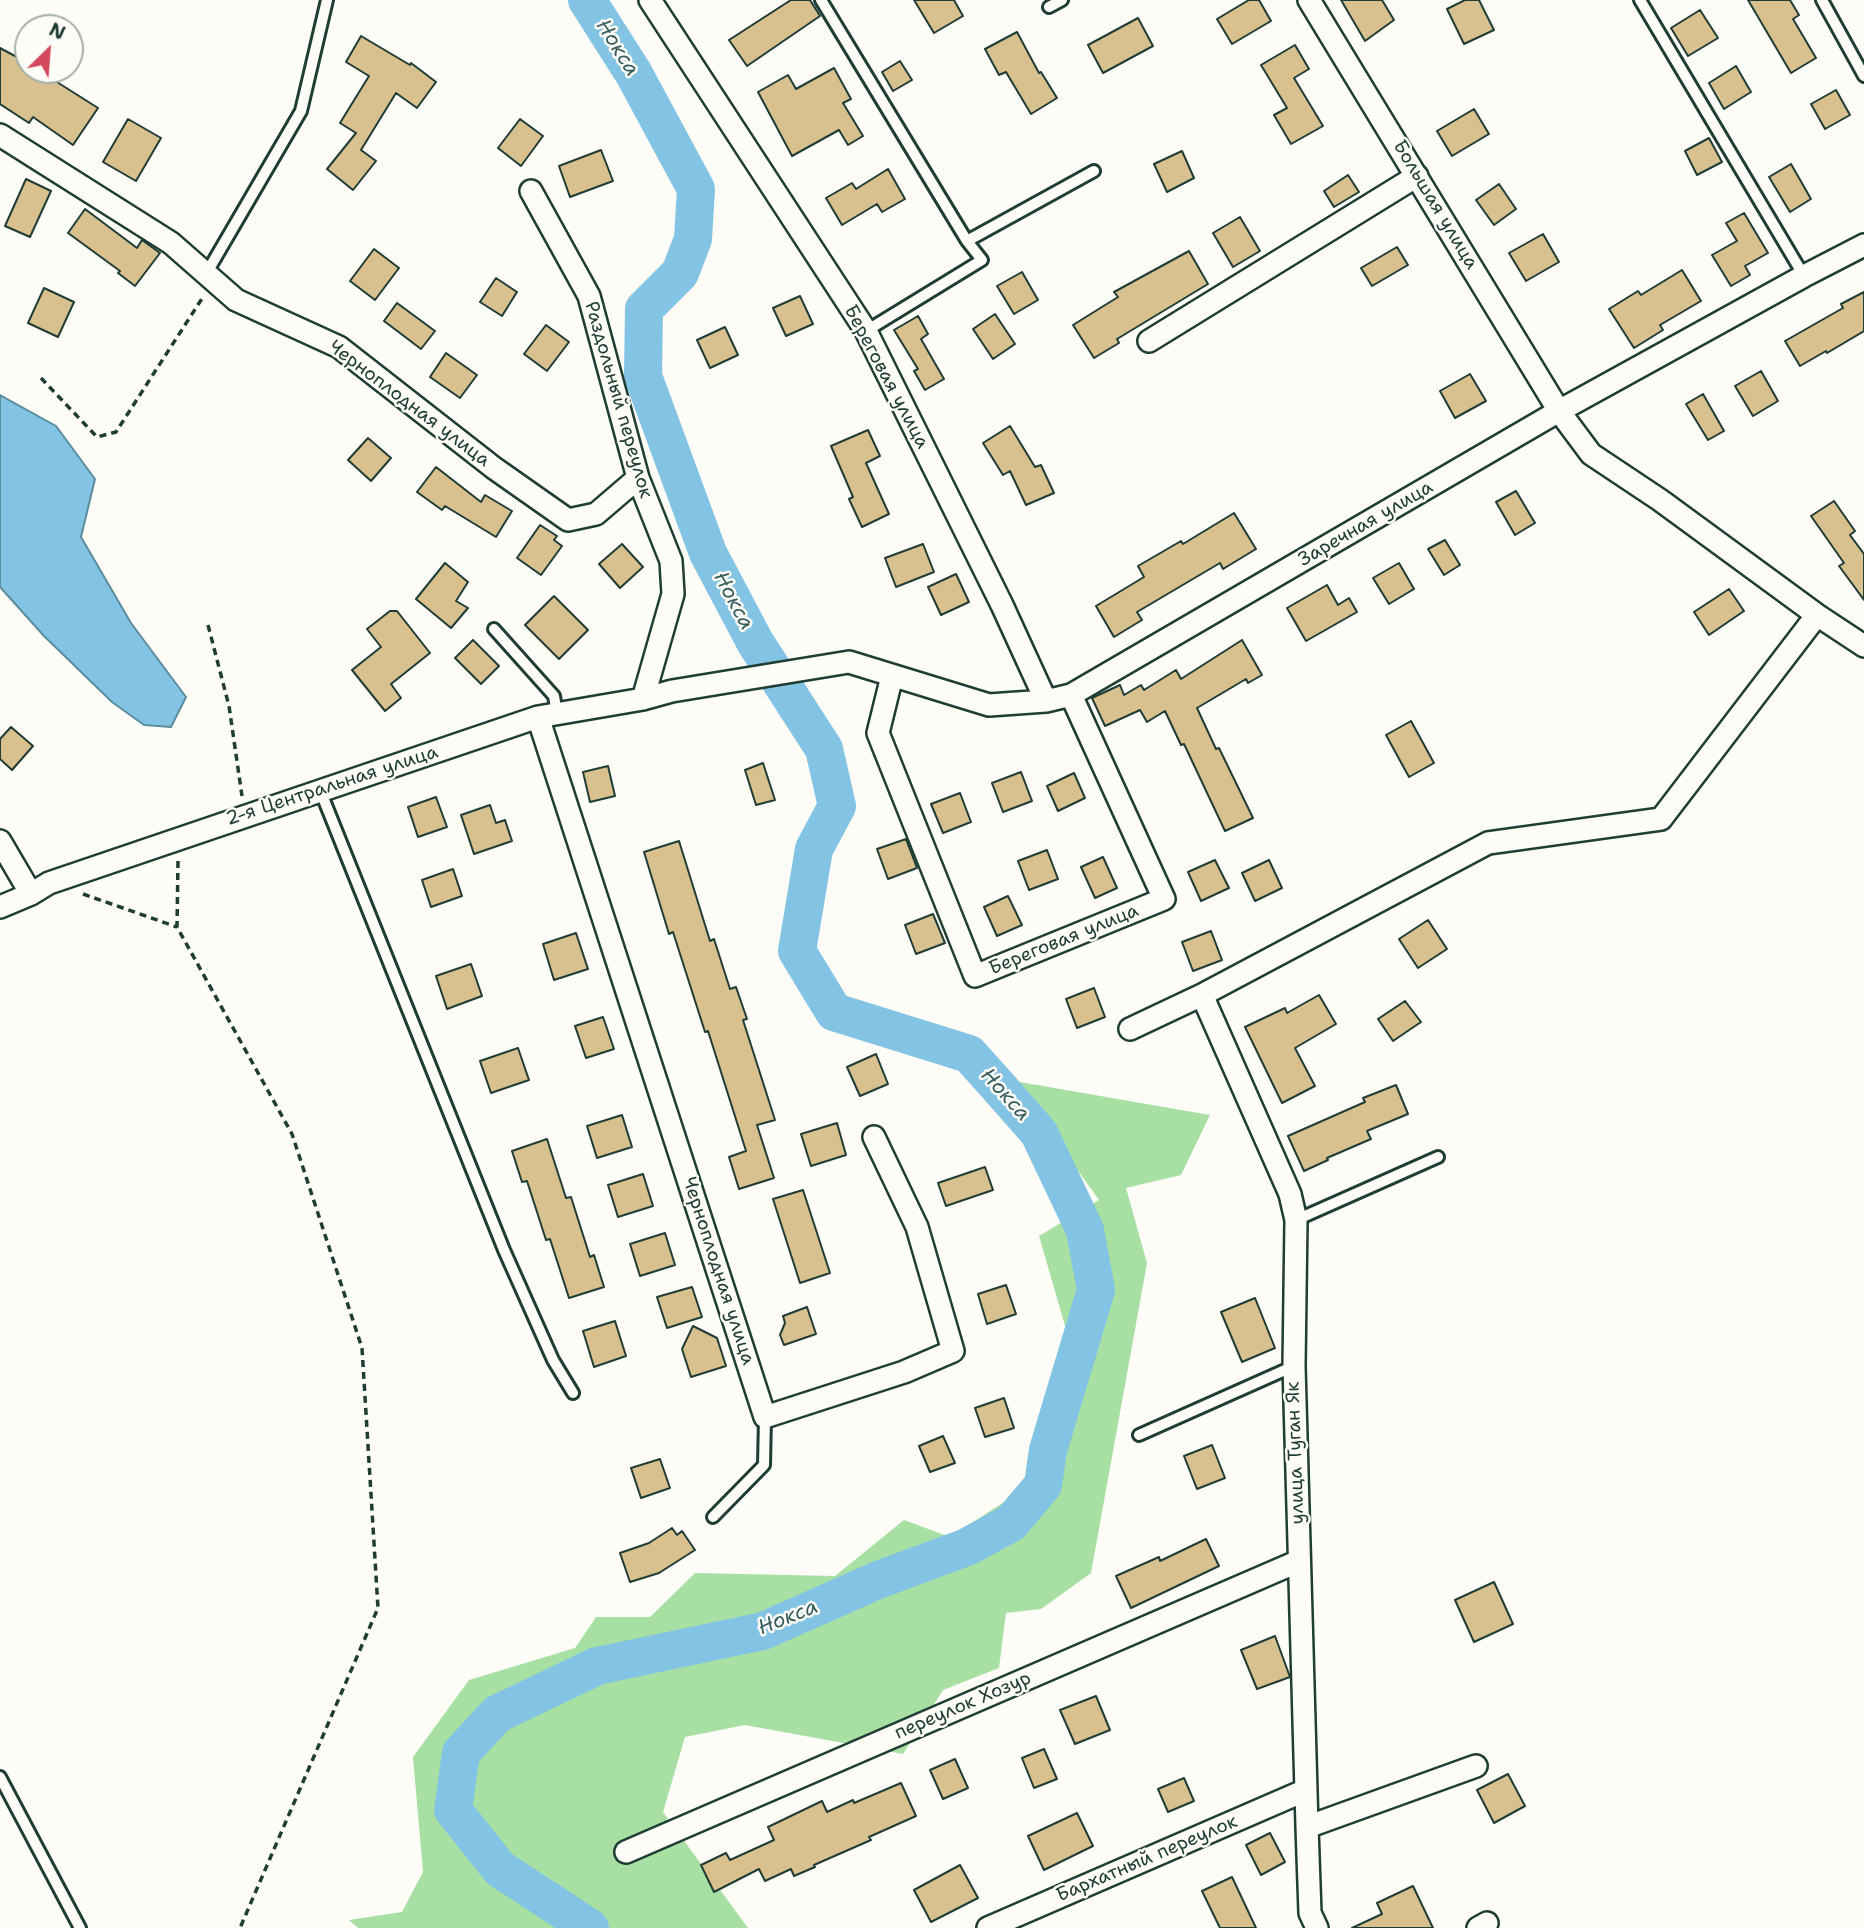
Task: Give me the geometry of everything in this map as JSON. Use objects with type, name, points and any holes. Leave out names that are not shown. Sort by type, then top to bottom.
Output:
[{"type":"street","name":"Береговая улица","points":[[650,0],[866,331],[1002,605],[1046,701]]},
{"type":"street","name":"Большая улица","points":[[1309,0],[1559,411],[1591,454],[1660,500],[1816,615],[1864,646]]},
{"type":"street","name":"Черноплодная улица","points":[[0,135],[171,243],[236,300],[339,346],[494,468],[568,520],[596,514],[638,478]]},
{"type":"street","points":[[1149,341],[1417,176]]},
{"type":"street","name":"Раздольный переулок","points":[[531,191],[589,296],[638,478],[671,561],[673,594],[643,699]]},
{"type":"street","name":"Заречная улица","points":[[849,662],[989,705],[1046,701],[1071,695],[1559,411],[1864,245]]},
{"type":"street","points":[[1130,1029],[1202,995],[1488,843],[1661,819],[1816,615]]},
{"type":"street","name":"2-я Центральная улица","points":[[0,907],[40,888],[179,837],[548,716],[643,699],[672,691],[849,662]]},
{"type":"street","name":"Береговая улица","points":[[892,676],[878,733],[975,975],[1164,900],[1071,695]]},
{"type":"street","name":"Черноплодная улица","points":[[548,716],[765,1417]]},
{"type":"street","points":[[0,841],[40,888]]},
{"type":"street","name":"улица Туган Як","points":[[1202,995],[1290,1194],[1296,1220],[1294,1366],[1299,1561],[1310,1913],[1317,1928]]},
{"type":"street","points":[[765,1417],[904,1372],[953,1351],[917,1227],[874,1137]]},
{"type":"street","name":"переулок Хозур","points":[[626,1852],[1299,1561]]},
{"type":"street","points":[[1307,1827],[1476,1766]]},
{"type":"street","name":"Бархатный переулок","points":[[988,1928],[1306,1790]]},
{"type":"lane","points":[[210,277],[301,111],[327,0]]},
{"type":"lane","points":[[821,0],[967,241],[982,260],[866,331]]},
{"type":"lane","points":[[1049,7],[1062,0]]},
{"type":"lane","points":[[1640,0],[1804,276]]},
{"type":"lane","points":[[1822,0],[1864,76]]},
{"type":"lane","points":[[967,241],[1094,171]]},
{"type":"lane","points":[[494,629],[554,696],[548,716]]},
{"type":"lane","points":[[320,790],[505,1250],[553,1360],[573,1393]]},
{"type":"lane","points":[[1296,1220],[1437,1157]]},
{"type":"lane","points":[[1139,1435],[1294,1366]]},
{"type":"lane","points":[[713,1517],[764,1465],[765,1417]]},
{"type":"lane","points":[[0,1777],[80,1928]]},
{"type":"path","points":[[41,378],[97,437],[116,432],[210,277]]},
{"type":"path","points":[[208,625],[229,706],[244,816]]},
{"type":"path","points":[[179,837],[177,927],[292,1134],[362,1348],[378,1608],[240,1928]]},
{"type":"path","points":[[40,888],[177,927]]},
{"type":"green space","points":[[1014,1081],[1210,1115],[1181,1175],[1126,1188],[1147,1263],[1091,1573],[1041,1609],[1006,1613],[999,1668],[943,1690],[903,1754],[745,1725],[685,1737],[663,1812],[748,1928],[358,1928],[349,1920],[402,1912],[423,1872],[413,1757],[469,1680],[575,1648],[596,1617],[650,1617],[695,1573],[835,1576],[904,1520],[950,1537],[1021,1491],[1070,1343],[1039,1236],[1099,1200]]},
{"type":"water","points":[[0,395],[56,426],[95,479],[81,537],[131,623],[186,697],[171,727],[144,725],[112,702],[44,636],[0,587]]},
{"type":"building","points":[[791,0],[810,0],[820,16],[747,66],[729,40]]},
{"type":"building","points":[[914,0],[954,0],[963,16],[934,33]]},
{"type":"building","points":[[1249,0],[1259,0],[1271,21],[1232,44],[1217,19]]},
{"type":"building","points":[[1341,0],[1382,0],[1394,20],[1365,41]]},
{"type":"building","points":[[1465,0],[1479,0],[1494,30],[1464,44],[1447,9]]},
{"type":"building","points":[[1748,0],[1790,0],[1799,15],[1793,19],[1816,58],[1791,73]]},
{"type":"building","points":[[1700,10],[1718,38],[1688,56],[1671,28]]},
{"type":"building","points":[[1138,18],[1153,46],[1103,73],[1088,45]]},
{"type":"building","points":[[1017,32],[1039,73],[1041,72],[1057,98],[1031,114],[1006,72],[999,75],[985,49]]},
{"type":"building","points":[[361,36],[410,65],[411,63],[436,82],[417,108],[396,93],[361,150],[376,161],[353,190],[327,169],[356,133],[340,123],[369,76],[346,62]]},
{"type":"building","points":[[1295,45],[1309,69],[1294,78],[1323,126],[1291,144],[1274,115],[1287,108],[1261,65]]},
{"type":"building","points":[[0,48],[14,56],[14,84],[60,84],[98,108],[73,145],[33,117],[29,123],[0,104]]},
{"type":"building","points":[[900,61],[912,80],[893,91],[882,72]]},
{"type":"building","points":[[1736,66],[1751,92],[1724,109],[1709,83]]},
{"type":"building","points":[[834,68],[851,99],[843,103],[863,136],[848,145],[839,130],[792,156],[758,92],[788,75],[796,89]]},
{"type":"building","points":[[1836,90],[1850,115],[1825,129],[1811,104]]},
{"type":"building","points":[[1474,109],[1489,134],[1452,156],[1437,131]]},
{"type":"building","points":[[128,119],[161,138],[136,181],[103,162]]},
{"type":"building","points":[[520,119],[543,136],[521,166],[498,148]]},
{"type":"building","points":[[1709,138],[1722,162],[1697,175],[1685,151]]},
{"type":"building","points":[[601,150],[613,181],[570,197],[559,166]]},
{"type":"building","points":[[1182,151],[1194,178],[1167,192],[1154,164]]},
{"type":"building","points":[[1791,164],[1811,199],[1790,212],[1769,177]]},
{"type":"building","points":[[888,169],[905,199],[882,212],[877,204],[842,225],[826,198],[852,183],[856,189]]},
{"type":"building","points":[[1348,175],[1359,192],[1334,207],[1324,191]]},
{"type":"building","points":[[26,179],[51,191],[30,237],[5,226]]},
{"type":"building","points":[[1499,184],[1516,209],[1494,225],[1476,200]]},
{"type":"building","points":[[85,209],[137,248],[142,240],[160,253],[135,286],[118,273],[120,271],[68,233]]},
{"type":"building","points":[[1744,213],[1768,253],[1745,266],[1750,275],[1731,286],[1712,255],[1737,241],[1726,223]]},
{"type":"building","points":[[1240,217],[1260,251],[1233,267],[1213,233]]},
{"type":"building","points":[[1543,234],[1559,262],[1526,281],[1509,253]]},
{"type":"building","points":[[1397,247],[1408,265],[1372,286],[1361,268]]},
{"type":"building","points":[[374,249],[399,268],[375,300],[350,281]]},
{"type":"building","points":[[1189,251],[1208,284],[1117,339],[1119,343],[1094,358],[1073,325],[1118,297],[1114,292]]},
{"type":"building","points":[[1682,270],[1701,301],[1660,325],[1663,330],[1634,348],[1609,309],[1638,291],[1641,295]]},
{"type":"building","points":[[1022,272],[1038,300],[1014,314],[997,286]]},
{"type":"building","points":[[496,278],[517,292],[502,316],[480,302]]},
{"type":"building","points":[[44,288],[74,302],[58,337],[28,323]]},
{"type":"building","points":[[1864,292],[1864,331],[1800,366],[1785,341],[1843,308],[1841,304]]},
{"type":"building","points":[[800,296],[813,324],[786,336],[773,308]]},
{"type":"building","points":[[397,303],[435,331],[421,349],[384,321]]},
{"type":"building","points":[[995,314],[1015,344],[993,359],[973,329]]},
{"type":"building","points":[[918,316],[928,334],[921,339],[944,379],[925,390],[914,371],[918,369],[894,330]]},
{"type":"building","points":[[546,325],[569,342],[547,371],[524,354]]},
{"type":"building","points":[[725,327],[738,355],[710,368],[697,340]]},
{"type":"building","points":[[446,353],[477,375],[460,398],[430,377]]},
{"type":"building","points":[[1761,371],[1778,401],[1753,416],[1735,386]]},
{"type":"building","points":[[1470,374],[1486,401],[1455,418],[1440,391]]},
{"type":"building","points":[[1703,394],[1724,431],[1708,440],[1686,404]]},
{"type":"building","points":[[1010,426],[1035,467],[1041,465],[1054,493],[1026,505],[1010,471],[1003,475],[983,443]]},
{"type":"building","points":[[868,430],[880,456],[866,463],[889,514],[862,527],[849,499],[853,497],[831,446]]},
{"type":"building","points":[[368,438],[391,458],[371,481],[348,460]]},
{"type":"building","points":[[436,467],[481,502],[485,495],[512,511],[496,537],[445,506],[442,510],[417,492]]},
{"type":"building","points":[[1516,491],[1535,523],[1515,535],[1496,502]]},
{"type":"building","points":[[1834,501],[1855,531],[1850,535],[1864,554],[1864,600],[1839,566],[1844,563],[1811,516]]},
{"type":"building","points":[[1234,513],[1256,549],[1223,569],[1220,563],[1137,612],[1142,620],[1114,637],[1096,606],[1144,577],[1138,566],[1181,541],[1183,544]]},
{"type":"building","points":[[540,525],[557,536],[554,540],[562,546],[541,575],[517,558]]},
{"type":"building","points":[[1445,540],[1460,565],[1444,575],[1428,549]]},
{"type":"building","points":[[622,544],[643,567],[620,588],[599,564]]},
{"type":"building","points":[[923,544],[934,572],[896,587],[885,558]]},
{"type":"building","points":[[445,563],[468,582],[456,601],[468,608],[451,628],[416,599]]},
{"type":"building","points":[[1399,563],[1414,589],[1389,604],[1373,578]]},
{"type":"building","points":[[956,574],[969,602],[941,615],[928,587]]},
{"type":"building","points":[[1327,585],[1338,605],[1349,598],[1357,612],[1306,641],[1287,608]]},
{"type":"building","points":[[1729,589],[1744,611],[1709,635],[1694,612]]},
{"type":"building","points":[[554,596],[588,630],[559,659],[525,625]]},
{"type":"building","points":[[390,611],[397,611],[430,653],[391,684],[401,698],[385,711],[352,670],[381,647],[367,629]]},
{"type":"building","points":[[473,640],[499,666],[481,684],[455,658]]},
{"type":"building","points":[[1242,640],[1262,675],[1248,683],[1246,679],[1197,708],[1253,818],[1225,831],[1184,744],[1181,745],[1165,711],[1147,722],[1140,710],[1105,726],[1092,698],[1120,685],[1124,695],[1141,685],[1144,690],[1176,670],[1181,679]]},
{"type":"building","points":[[1411,721],[1434,763],[1409,777],[1386,735]]},
{"type":"building","points":[[11,727],[33,746],[12,770],[0,759],[0,739]]},
{"type":"building","points":[[763,763],[775,800],[756,805],[745,770]]},
{"type":"building","points":[[608,766],[615,796],[590,802],[583,772]]},
{"type":"building","points":[[1021,772],[1032,801],[1003,812],[992,783]]},
{"type":"building","points":[[1074,773],[1085,798],[1058,811],[1047,786]]},
{"type":"building","points":[[960,793],[971,822],[943,833],[931,804]]},
{"type":"building","points":[[436,797],[447,827],[418,837],[408,807]]},
{"type":"building","points":[[490,805],[496,823],[505,820],[512,841],[474,854],[461,815]]},
{"type":"building","points":[[906,839],[917,868],[888,879],[877,849]]},
{"type":"building","points":[[679,841],[710,941],[714,939],[730,989],[736,987],[747,1019],[743,1020],[775,1120],[757,1125],[774,1178],[739,1189],[729,1157],[746,1151],[673,932],[669,934],[644,852]]},
{"type":"building","points":[[1047,850],[1058,879],[1029,890],[1018,861]]},
{"type":"building","points":[[1103,857],[1117,888],[1095,898],[1081,867]]},
{"type":"building","points":[[1215,860],[1229,888],[1201,901],[1188,872]]},
{"type":"building","points":[[1269,860],[1282,888],[1255,901],[1242,873]]},
{"type":"building","points":[[453,869],[462,896],[431,907],[422,880]]},
{"type":"building","points":[[1008,896],[1022,925],[997,936],[984,907]]},
{"type":"building","points":[[933,914],[945,943],[916,954],[905,925]]},
{"type":"building","points":[[1428,920],[1447,949],[1418,968],[1399,939]]},
{"type":"building","points":[[1211,931],[1222,960],[1193,971],[1182,942]]},
{"type":"building","points":[[576,933],[588,969],[554,980],[543,944]]},
{"type":"building","points":[[471,964],[482,996],[447,1009],[436,976]]},
{"type":"building","points":[[1094,988],[1105,1017],[1077,1028],[1066,999]]},
{"type":"building","points":[[1319,995],[1336,1024],[1295,1048],[1315,1086],[1282,1103],[1245,1027],[1285,1008],[1287,1013]]},
{"type":"building","points":[[1405,1001],[1421,1022],[1393,1041],[1378,1019]]},
{"type":"building","points":[[603,1017],[614,1049],[586,1058],[575,1026]]},
{"type":"building","points":[[518,1048],[529,1080],[491,1093],[480,1061]]},
{"type":"building","points":[[876,1054],[888,1084],[860,1096],[847,1067]]},
{"type":"building","points":[[1396,1085],[1408,1114],[1367,1131],[1371,1139],[1304,1171],[1288,1136],[1365,1102],[1363,1098]]},
{"type":"building","points":[[622,1115],[632,1147],[597,1158],[587,1126]]},
{"type":"building","points":[[837,1123],[846,1155],[811,1166],[801,1134]]},
{"type":"building","points":[[547,1139],[566,1198],[571,1197],[590,1257],[594,1255],[604,1287],[569,1298],[550,1239],[546,1240],[527,1181],[522,1182],[512,1151]]},
{"type":"building","points":[[985,1167],[993,1190],[946,1206],[938,1183]]},
{"type":"building","points":[[643,1174],[653,1206],[618,1217],[608,1185]]},
{"type":"building","points":[[803,1190],[830,1273],[800,1283],[773,1199]]},
{"type":"building","points":[[665,1233],[675,1265],[640,1276],[630,1244]]},
{"type":"building","points":[[1006,1285],[1016,1314],[987,1324],[978,1294]]},
{"type":"building","points":[[692,1287],[702,1317],[667,1328],[657,1297]]},
{"type":"building","points":[[1255,1298],[1275,1348],[1242,1362],[1221,1312]]},
{"type":"building","points":[[807,1307],[816,1334],[784,1345],[780,1335],[785,1323],[783,1316]]},
{"type":"building","points":[[615,1321],[626,1356],[594,1367],[583,1331]]},
{"type":"building","points":[[693,1326],[717,1338],[726,1366],[691,1377],[682,1349]]},
{"type":"building","points":[[1004,1398],[1014,1428],[985,1437],[975,1408]]},
{"type":"building","points":[[943,1436],[955,1463],[930,1472],[919,1446]]},
{"type":"building","points":[[1212,1445],[1225,1478],[1197,1489],[1184,1456]]},
{"type":"building","points":[[660,1459],[670,1488],[641,1498],[631,1468]]},
{"type":"building","points":[[672,1528],[677,1535],[682,1531],[695,1550],[659,1573],[630,1582],[620,1553],[649,1543]]},
{"type":"building","points":[[1206,1539],[1219,1566],[1131,1608],[1116,1576],[1159,1557],[1160,1561]]},
{"type":"building","points":[[1494,1582],[1513,1624],[1474,1642],[1455,1600]]},
{"type":"building","points":[[1275,1636],[1290,1677],[1257,1689],[1241,1650]]},
{"type":"building","points":[[1096,1696],[1110,1730],[1075,1744],[1060,1710]]},
{"type":"building","points":[[1044,1749],[1057,1779],[1034,1788],[1022,1758]]},
{"type":"building","points":[[955,1759],[968,1788],[943,1799],[930,1770]]},
{"type":"building","points":[[1508,1774],[1525,1806],[1494,1823],[1477,1790]]},
{"type":"building","points":[[1184,1778],[1194,1801],[1168,1812],[1158,1789]]},
{"type":"building","points":[[901,1783],[916,1816],[794,1876],[791,1869],[765,1881],[759,1869],[714,1892],[701,1865],[726,1853],[730,1860],[774,1840],[768,1827],[822,1801],[827,1812]]},
{"type":"building","points":[[1077,1813],[1093,1846],[1044,1870],[1028,1836]]},
{"type":"building","points":[[1270,1833],[1285,1862],[1261,1875],[1246,1845]]},
{"type":"building","points":[[960,1865],[978,1898],[931,1922],[914,1890]]},
{"type":"building","points":[[1232,1877],[1256,1928],[1220,1928],[1202,1891]]},
{"type":"building","points":[[1413,1886],[1433,1928],[1352,1928],[1382,1914],[1377,1903]]},
{"type":"waterway","name":"Нокса","points":[[587,0],[634,74],[696,189],[693,239],[680,273],[644,309],[643,376],[708,553],[755,642],[824,749],[837,806],[814,849],[797,951],[834,1012],[969,1054],[996,1084],[1039,1133],[1085,1230],[1096,1290],[1048,1450],[1043,1485],[1011,1523],[967,1547],[878,1580],[763,1631],[597,1666],[497,1714],[461,1753],[453,1810],[500,1869],[590,1928]]}]
